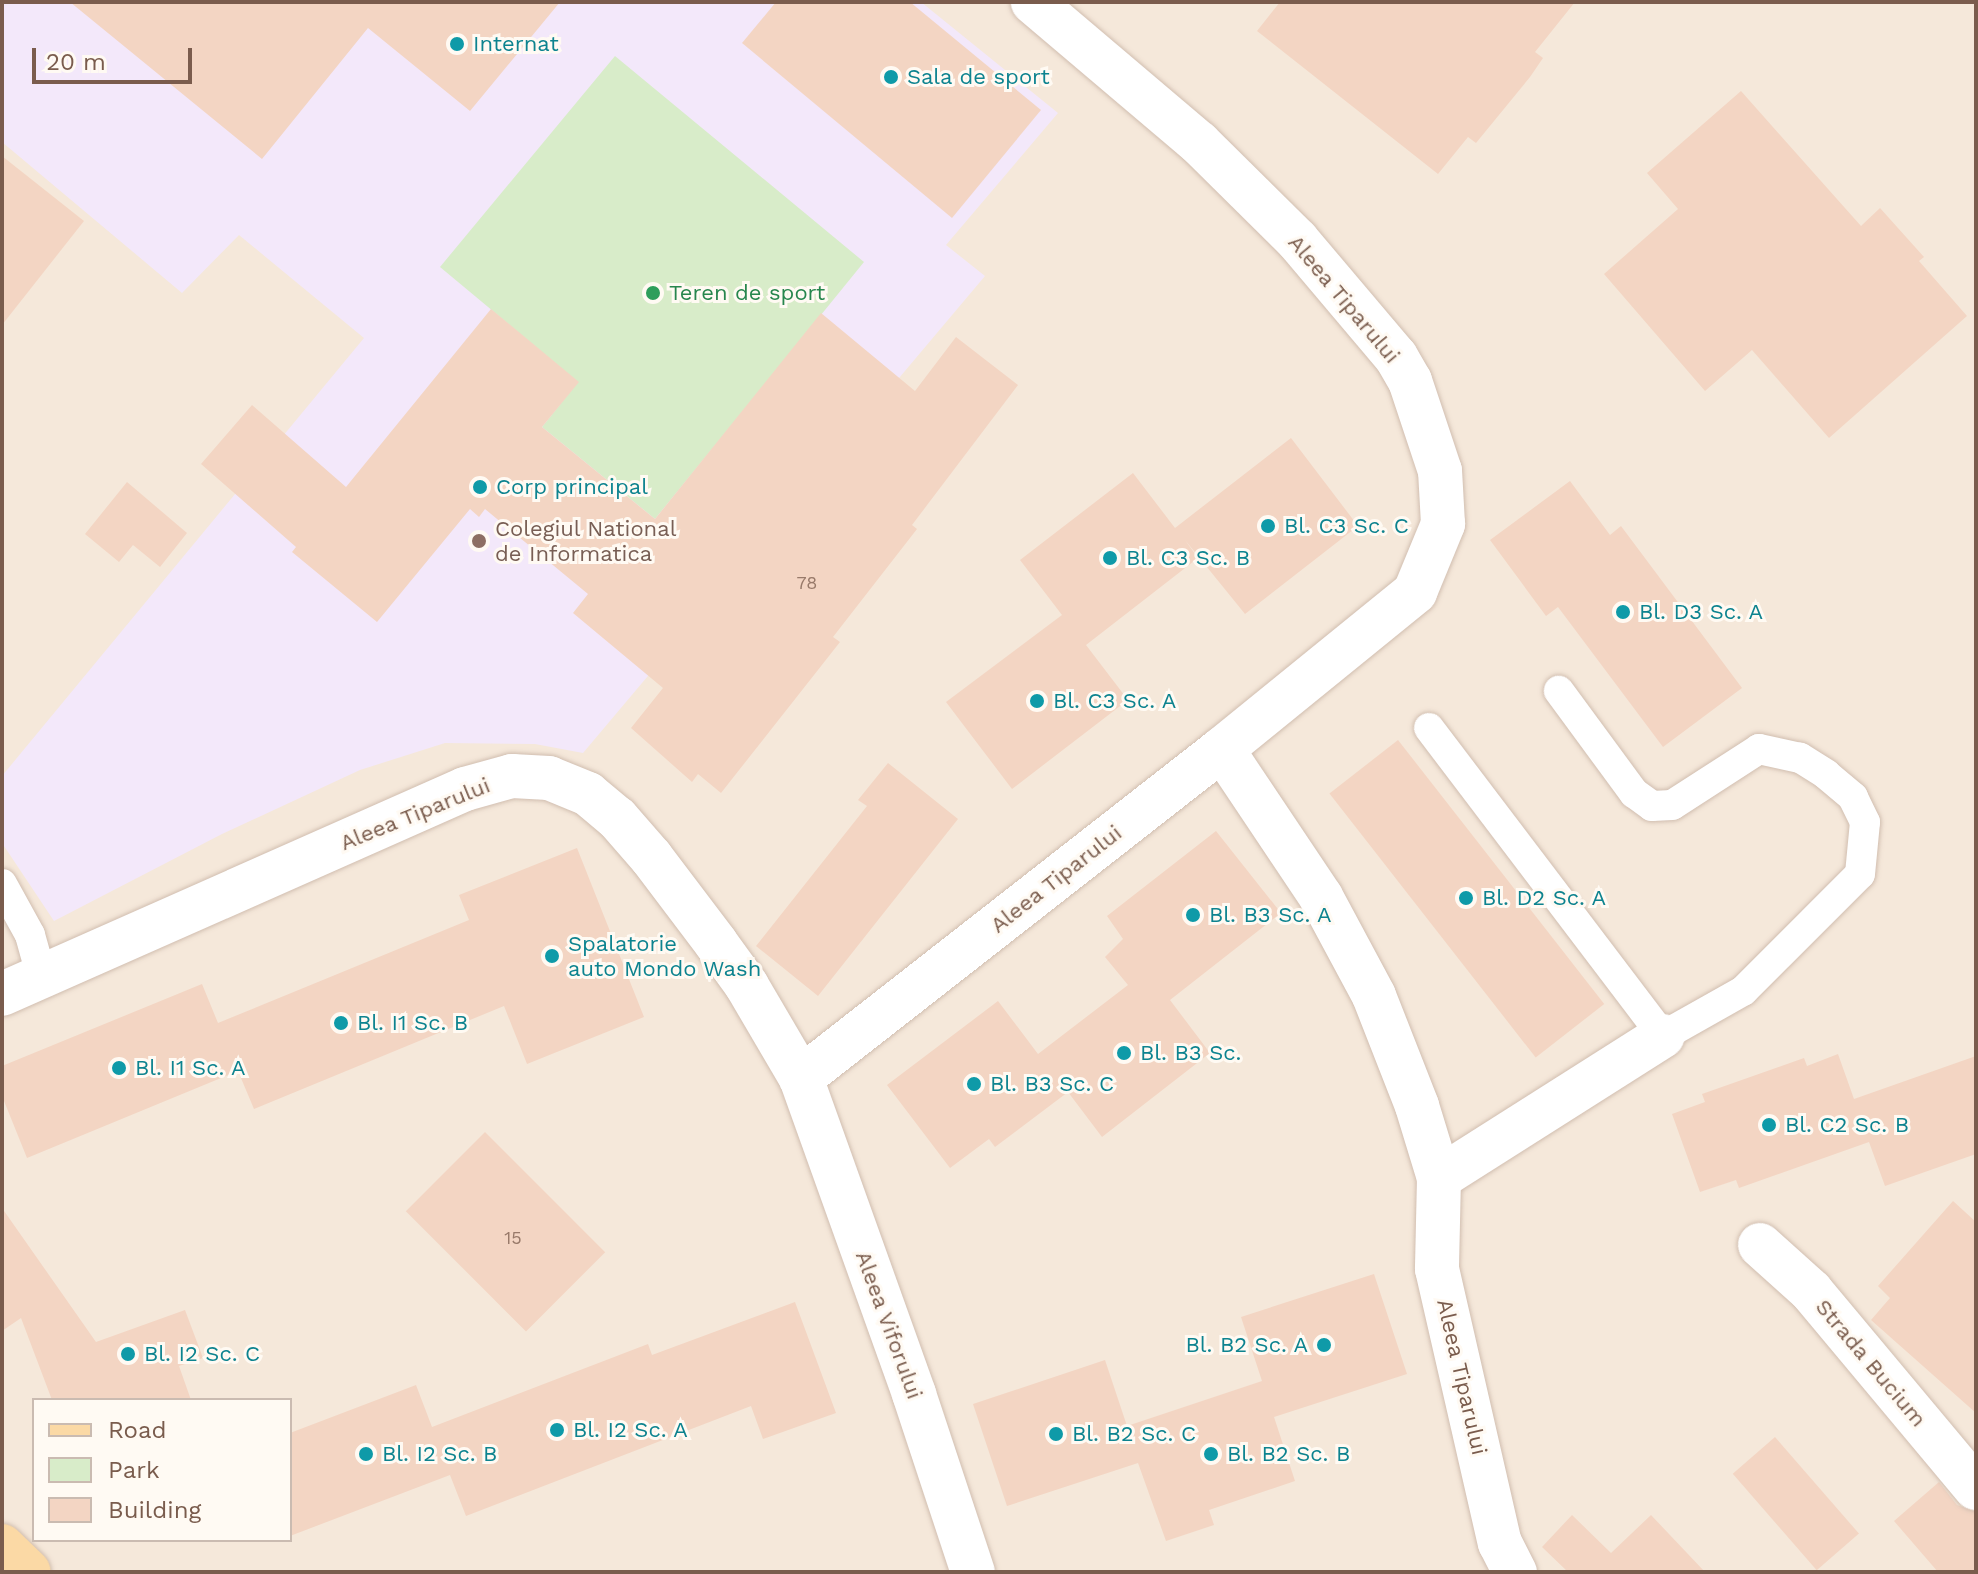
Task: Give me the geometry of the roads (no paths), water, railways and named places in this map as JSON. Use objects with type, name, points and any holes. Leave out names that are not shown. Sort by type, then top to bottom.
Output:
[{"type":"main road","points":[[2,1546],[29,1572]]},
{"type":"street","name":"Aleea Tiparului","points":[[2,994],[465,789],[512,776],[549,778],[588,794],[617,818],[651,857],[747,986],[801,1078],[1222,749],[1415,592],[1443,524],[1440,471],[1410,381],[1396,357],[1297,240],[1199,143],[1033,2]]},
{"type":"street","name":"Aleea Tiparului","points":[[1222,749],[1321,897],[1374,996],[1417,1106],[1439,1178],[1437,1269],[1500,1543],[1515,1572]]},
{"type":"street","points":[[1439,1178],[1663,1036]]},
{"type":"street","name":"Aleea Viforului","points":[[801,1078],[914,1394],[973,1572]]},
{"type":"street","name":"Strada Bucium","points":[[1760,1245],[1811,1291],[1976,1488]]},
{"type":"lane","points":[[1429,728],[1663,1036],[1743,991],[1860,874],[1865,822],[1853,797],[1826,774],[1800,758],[1759,749],[1672,805],[1652,806],[1634,793],[1559,691]]},
{"type":"lane","points":[[2,884],[30,935],[42,978]]},
{"type":"place","name":"Internat","points":[[457,44]]},
{"type":"place","name":"Sala de sport","points":[[891,77]]},
{"type":"place","name":"Teren de sport","points":[[653,293]]},
{"type":"place","name":"Corp principal","points":[[480,487]]},
{"type":"place","name":"Bl. C3 Sc. C","points":[[1268,526]]},
{"type":"place","name":"Colegiul National de Informatica","points":[[479,541]]},
{"type":"place","name":"Bl. C3 Sc. B","points":[[1110,558]]},
{"type":"place","name":"Bl. D3 Sc. A","points":[[1623,612]]},
{"type":"place","name":"Bl. C3 Sc. A","points":[[1037,701]]},
{"type":"place","name":"Bl. D2 Sc. A","points":[[1466,898]]},
{"type":"place","name":"Bl. B3 Sc. A","points":[[1193,915]]},
{"type":"place","name":"Spalatorie auto Mondo Wash","points":[[552,956]]},
{"type":"place","name":"Bl. I1 Sc. B","points":[[341,1023]]},
{"type":"place","name":"Bl. B3 Sc.","points":[[1124,1053]]},
{"type":"place","name":"Bl. I1 Sc. A","points":[[119,1068]]},
{"type":"place","name":"Bl. B3 Sc. C","points":[[974,1084]]},
{"type":"place","name":"Bl. C2 Sc. B","points":[[1769,1125]]},
{"type":"place","name":"Bl. B2 Sc. A","points":[[1324,1345]]},
{"type":"place","name":"Bl. I2 Sc. C","points":[[128,1354]]},
{"type":"place","name":"Bl. I2 Sc. A","points":[[557,1430]]},
{"type":"place","name":"Bl. B2 Sc. C","points":[[1056,1434]]},
{"type":"place","name":"Bl. I2 Sc. B","points":[[366,1454]]},
{"type":"place","name":"Bl. B2 Sc. B","points":[[1211,1454]]}]
